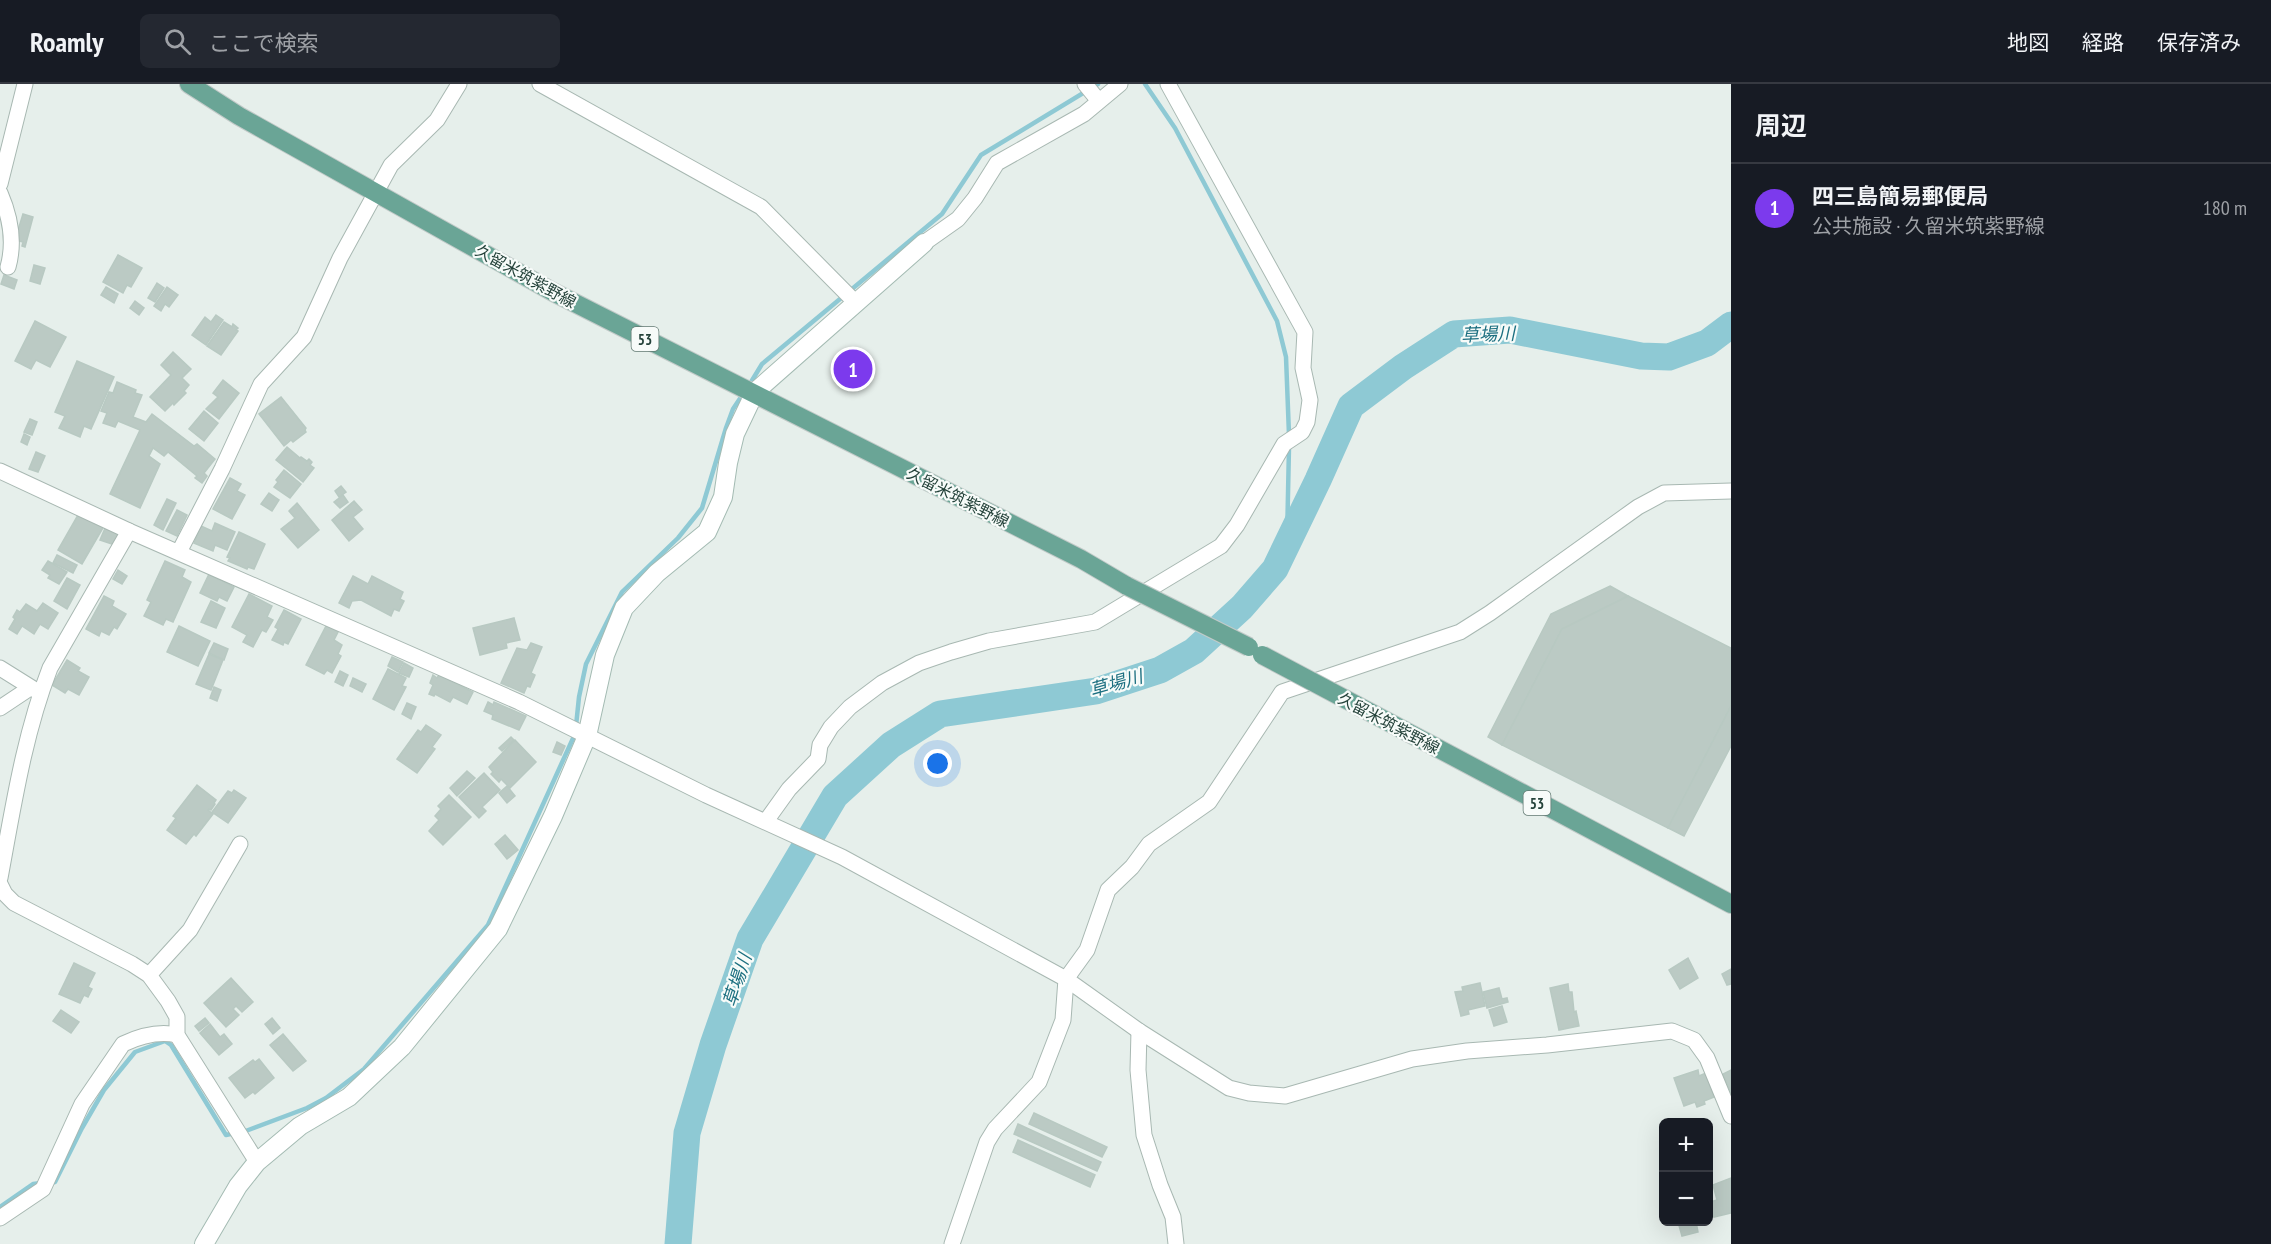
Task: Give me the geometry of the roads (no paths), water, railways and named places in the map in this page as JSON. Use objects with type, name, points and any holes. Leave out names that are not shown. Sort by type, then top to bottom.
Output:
[{"type":"main road","name":"久留米筑紫野線","points":[[189,84],[239,116],[553,291],[675,354],[756,392],[1081,559],[1127,586],[1255,651],[1731,904]]},
{"type":"street","points":[[0,184],[25,84]]},
{"type":"street","points":[[179,552],[222,469],[261,384],[304,337],[340,258],[391,165],[437,120],[459,84]]},
{"type":"street","points":[[540,84],[761,207],[856,303]]},
{"type":"street","points":[[1085,84],[1098,100]]},
{"type":"street","points":[[204,1244],[238,1186],[257,1162],[300,1126],[349,1097],[402,1047],[498,929],[553,816],[587,736],[605,655],[624,608],[657,573],[706,532],[723,497],[735,434],[756,392],[924,243],[958,219],[975,198],[997,163],[1084,114],[1120,84]]},
{"type":"street","points":[[770,822],[789,789],[818,759],[820,745],[831,727],[850,707],[882,682],[919,663],[988,641],[1095,622],[1130,602],[1221,546],[1237,525],[1284,444],[1302,432],[1307,422],[1310,400],[1303,368],[1305,332],[1168,84]]},
{"type":"street","points":[[0,193],[9,214],[11,255],[8,267]]},
{"type":"street","points":[[0,471],[129,531],[519,702],[706,795],[837,854],[1066,979],[1139,1031],[1229,1088],[1249,1093],[1286,1096],[1412,1059],[1467,1051],[1672,1031],[1694,1040],[1707,1058],[1731,1116]]},
{"type":"street","points":[[952,1244],[987,1142],[995,1129],[1040,1082],[1063,1020],[1066,979],[1087,950],[1108,890],[1132,867],[1149,844],[1209,802],[1282,692],[1460,632],[1638,507],[1664,493],[1731,491]]},
{"type":"street","points":[[0,878],[35,690],[129,531]]},
{"type":"street","points":[[0,668],[35,690]]},
{"type":"street","points":[[0,708],[35,690]]},
{"type":"street","points":[[149,975],[190,930],[240,844]]},
{"type":"street","points":[[0,884],[5,894],[14,903],[149,975],[177,1017],[177,1035],[257,1162]]},
{"type":"street","points":[[1139,1031],[1138,1070],[1144,1135],[1173,1216],[1176,1244]]},
{"type":"street","points":[[0,1218],[44,1189],[82,1104],[123,1044],[165,1032],[177,1035]]},
{"type":"waterway","points":[[748,387],[762,364],[942,214],[981,155],[1098,84]]},
{"type":"waterway","points":[[1145,84],[1175,128],[1277,321],[1286,357],[1289,435]]},
{"type":"waterway","name":"草場川","points":[[678,1244],[687,1133],[713,1045],[750,939],[835,796],[891,745],[940,714],[1096,691],[1160,670],[1194,651],[1242,607],[1275,569],[1351,406],[1403,367],[1454,334],[1510,330],[1641,356],[1669,357],[1707,343],[1731,325]]},
{"type":"waterway","points":[[576,726],[586,664],[622,592],[678,538],[702,508],[726,428],[733,409],[743,394]]},
{"type":"waterway","points":[[1287,541],[1289,447]]},
{"type":"waterway","points":[[243,1132],[307,1108],[326,1098],[364,1069],[488,925],[575,734]]},
{"type":"waterway","points":[[50,1183],[55,1182],[104,1090],[135,1052],[165,1041],[171,1045],[226,1135],[235,1133]]},
{"type":"waterway","points":[[0,1207],[33,1184],[41,1183]]},
{"type":"place","name":"四三島簡易郵便局","points":[[853,369]]}]
